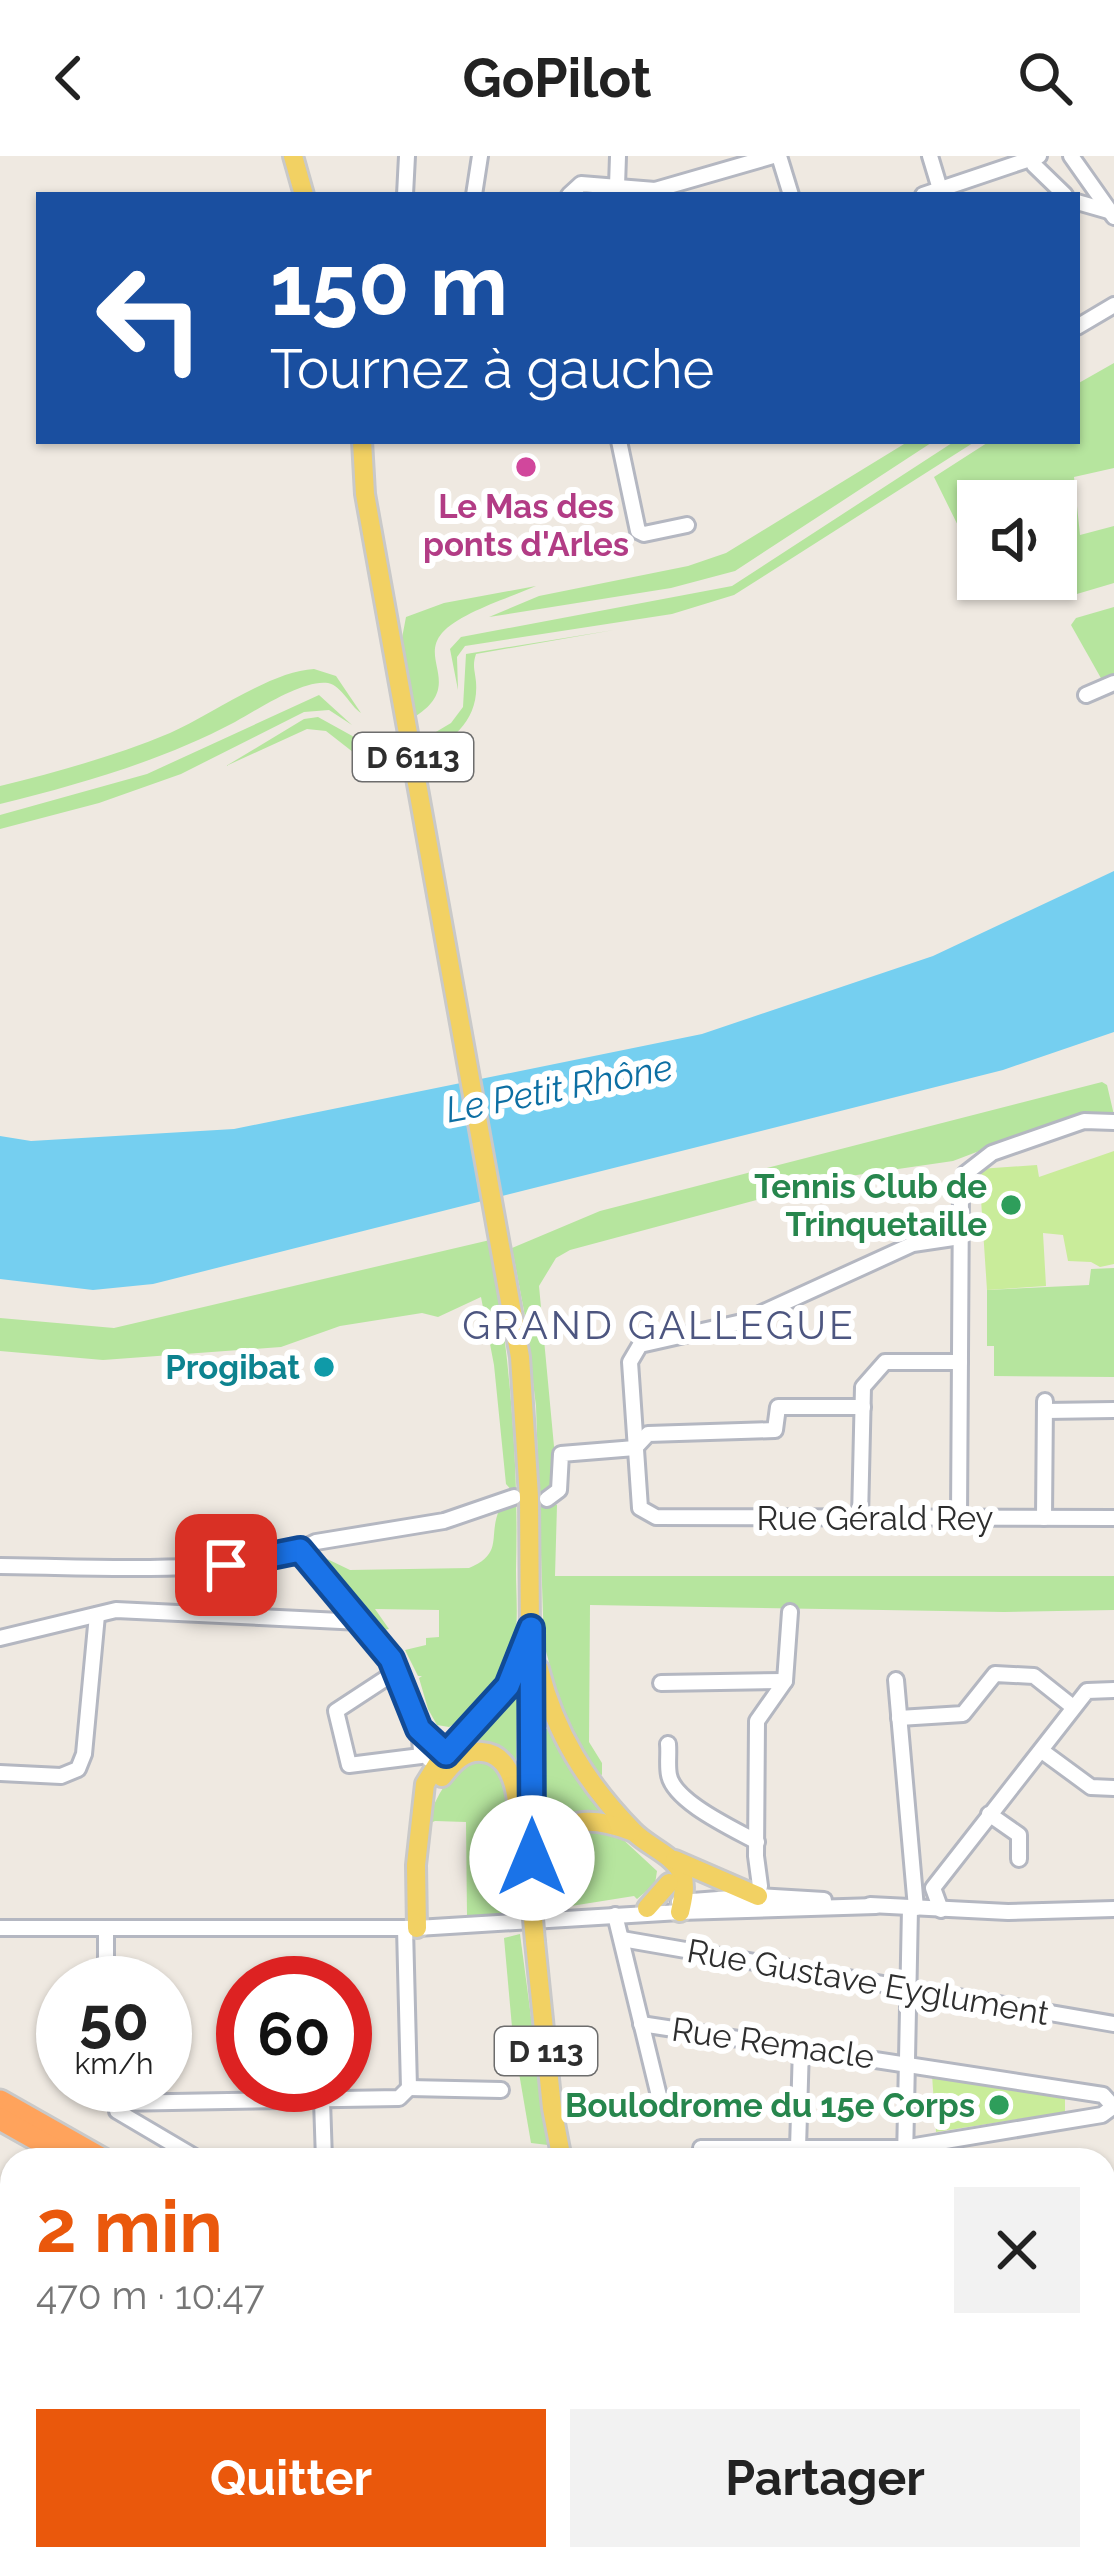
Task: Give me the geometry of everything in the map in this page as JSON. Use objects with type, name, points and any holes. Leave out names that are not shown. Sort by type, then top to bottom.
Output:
[{"type":"highway","points":[[0,2101],[83,2148]]},
{"type":"highway","points":[[0,2119],[52,2148]]},
{"type":"highway","points":[[53,2131],[88,2148]]},
{"type":"main road","points":[[298,156],[307,192]]},
{"type":"main road","name":"D 6113","points":[[347,444],[365,494]]},
{"type":"main road","name":"D 6113","points":[[362,444],[365,494],[520,1358],[531,1627]]},
{"type":"main road","points":[[411,1928],[418,1828],[428,1802],[434,1751],[508,1686],[531,1627]]},
{"type":"main road","points":[[531,1627],[559,1730],[589,1780],[635,1833],[664,1855],[746,1898]]},
{"type":"main road","name":"D 113","points":[[531,1627],[526,1915],[535,1942],[560,2148]]},
{"type":"main road","points":[[434,1751],[482,1752],[498,1756],[508,1768],[526,1915]]},
{"type":"main road","points":[[526,1915],[548,1843],[560,1830],[596,1820],[635,1833]]},
{"type":"main road","points":[[647,1908],[677,1900],[664,1855]]},
{"type":"street","points":[[405,192],[407,156]]},
{"type":"street","points":[[474,192],[480,156]]},
{"type":"street","points":[[617,186],[618,156]]},
{"type":"street","points":[[721,172],[728,156]]},
{"type":"street","points":[[572,192],[581,184],[650,192],[721,172],[744,160],[776,156],[790,192]]},
{"type":"street","points":[[930,156],[940,189]]},
{"type":"street","points":[[1071,156],[1112,213]]},
{"type":"street","points":[[932,192],[1034,157],[1063,192]]},
{"type":"street","points":[[1080,203],[1112,213]]},
{"type":"street","points":[[1080,325],[1114,305]]},
{"type":"street","points":[[620,444],[638,531],[644,534],[687,525]]},
{"type":"street","points":[[1086,695],[1114,683]]},
{"type":"street","points":[[958,1518],[960,1237],[965,1174],[977,1161],[1084,1121],[1114,1122]]},
{"type":"street","points":[[635,1448],[630,1362],[640,1345],[742,1322],[913,1244],[960,1237]]},
{"type":"street","points":[[860,1518],[863,1387],[885,1362],[960,1362]]},
{"type":"street","points":[[1044,1518],[1046,1406],[1114,1410]]},
{"type":"street","points":[[547,1498],[559,1490],[561,1454],[635,1448],[648,1434],[775,1430],[778,1407],[863,1407]]},
{"type":"street","name":"Rue Gérald Rey","points":[[635,1448],[640,1508],[656,1517],[1114,1519]]},
{"type":"street","points":[[0,1566],[226,1565],[300,1550],[316,1542],[443,1521],[514,1497]]},
{"type":"street","points":[[300,1550],[398,1672],[434,1751],[349,1766],[337,1711],[398,1672]]},
{"type":"street","points":[[0,1639],[116,1610],[361,1622]]},
{"type":"street","points":[[746,1898],[756,1849],[757,1721],[785,1681],[790,1612]]},
{"type":"street","points":[[0,1773],[61,1776],[78,1769],[84,1754],[97,1615]]},
{"type":"street","points":[[899,1718],[963,1714],[995,1674],[1034,1676],[1073,1707]]},
{"type":"street","points":[[896,1680],[914,1885],[904,2148]]},
{"type":"street","points":[[662,1683],[785,1681]]},
{"type":"street","points":[[933,1888],[1087,1691],[1114,1690]]},
{"type":"street","points":[[668,1744],[669,1779],[677,1790],[756,1849]]},
{"type":"street","points":[[1042,1751],[1091,1787],[1114,1788]]},
{"type":"street","points":[[989,1814],[1019,1835],[1019,1859]]},
{"type":"street","points":[[914,1885],[933,1888]]},
{"type":"street","points":[[933,1888],[941,1910]]},
{"type":"street","points":[[615,1915],[677,1900],[746,1898],[941,1910],[1114,1910]]},
{"type":"street","points":[[0,1928],[411,1928],[526,1915],[615,1915],[647,1908]]},
{"type":"street","points":[[615,1915],[660,2100]]},
{"type":"street","points":[[372,2100],[399,2098],[409,2088],[411,1928]]},
{"type":"street","points":[[106,1930],[106,1956]]},
{"type":"street","name":"Rue Gustave Eyglument","points":[[622,1939],[1114,2024]]},
{"type":"street","name":"Rue Remacle","points":[[641,2024],[1103,2095],[1114,2106]]},
{"type":"street","points":[[798,2148],[801,2047]]},
{"type":"street","points":[[409,2088],[501,2090]]},
{"type":"street","points":[[934,2148],[1102,2115],[1114,2106]]},
{"type":"street","points":[[119,2112],[180,2148]]},
{"type":"street","points":[[322,2112],[324,2148]]},
{"type":"green space","points":[[1114,363],[1114,468],[1074,480],[957,480],[957,524],[934,477],[985,444],[1080,444],[1080,382]]},
{"type":"green space","points":[[904,444],[929,444],[735,571],[671,588],[489,617],[539,596],[688,566],[726,553]]},
{"type":"green space","points":[[950,444],[971,444],[734,595],[672,614],[465,646],[457,657],[458,690],[450,649],[461,637],[732,586]]},
{"type":"green space","points":[[1077,506],[1080,535],[1114,526],[1114,583],[1077,594]]},
{"type":"green space","points":[[536,586],[473,612],[442,633],[435,653],[437,694],[416,716],[402,638],[406,617],[444,603]]},
{"type":"green space","points":[[1114,607],[1114,675],[1102,680],[1071,625],[1076,618]]},
{"type":"green space","points":[[614,630],[476,654],[476,695],[468,718],[453,736],[422,756],[419,742],[451,723],[463,707],[466,654]]},
{"type":"green space","points":[[314,669],[336,676],[361,713],[333,685],[306,686],[149,760],[0,804],[0,786],[149,741],[260,685]]},
{"type":"green space","points":[[319,695],[352,725],[329,710],[304,712],[181,774],[99,803],[0,829],[0,815],[147,774]]},
{"type":"green space","points":[[318,717],[365,743],[398,744],[400,758],[392,764],[358,756],[326,731],[307,729],[226,766],[304,719]]},
{"type":"green space","points":[[1102,1082],[1107,1085],[1114,1115],[1032,1131],[953,1161],[843,1177],[570,1250],[556,1258],[539,1286],[555,1457],[555,1576],[1114,1576],[1114,1610],[590,1605],[589,1742],[602,1763],[602,1775],[592,1771],[564,1718],[544,1644],[536,1406],[512,1248],[600,1211]]},
{"type":"green space","points":[[1114,1151],[1114,1264],[1100,1267],[1068,1261],[1063,1235],[1043,1233],[1046,1286],[987,1290],[979,1169],[1037,1165],[1039,1177]]},
{"type":"green space","points":[[490,1240],[514,1445],[516,1628],[510,1661],[500,1682],[478,1707],[449,1727],[437,1725],[428,1709],[422,1676],[405,1650],[426,1645],[426,1638],[439,1637],[439,1610],[375,1609],[389,1629],[380,1631],[319,1564],[323,1557],[350,1570],[469,1568],[491,1550],[496,1518],[513,1492],[506,1484],[494,1365],[481,1297],[438,1317],[422,1313],[340,1326],[281,1347],[103,1360],[0,1351],[0,1318],[114,1328]]},
{"type":"green space","points":[[1114,1268],[1114,1377],[994,1376],[994,1346],[987,1346],[987,1290],[1089,1285],[1091,1269]]},
{"type":"green space","points":[[517,1684],[516,1760],[462,1748]]},
{"type":"green space","points":[[542,1728],[548,1729],[587,1787],[620,1820],[542,1843]]},
{"type":"green space","points":[[484,1760],[495,1762],[506,1779],[518,1913],[467,1916],[466,1822],[426,1825],[454,1775]]},
{"type":"green space","points":[[587,1828],[616,1833],[657,1871],[655,1884],[637,1899],[546,1910],[546,1870],[555,1850]]},
{"type":"green space","points":[[520,1934],[548,2145],[531,2143],[513,2038],[504,1938]]},
{"type":"green space","name":"Boulodrome du 15e Corps","points":[[932,2075],[1065,2099],[1065,2112],[936,2132]]},
{"type":"water","name":"Le Petit Rhône","points":[[1114,871],[1114,1032],[1003,1070],[153,1284],[93,1290],[0,1279],[0,1136],[31,1141],[234,1129],[702,1034],[933,956]]},
{"type":"place","name":"Le Mas des ponts d'Arles","points":[[526,467]]},
{"type":"place","name":"Tennis Club de Trinquetaille","points":[[1011,1205]]},
{"type":"place","name":"Progibat","points":[[324,1367]]},
{"type":"place","name":"Boulodrome du 15e Corps","points":[[999,2105]]},
{"type":"district","name":"GRAND GALLEGUE","points":[[659,1325]]},
{"type":"route","points":[[226,1565],[300,1550],[391,1659],[419,1729],[446,1754],[508,1686],[531,1628],[532,1858]]}]
